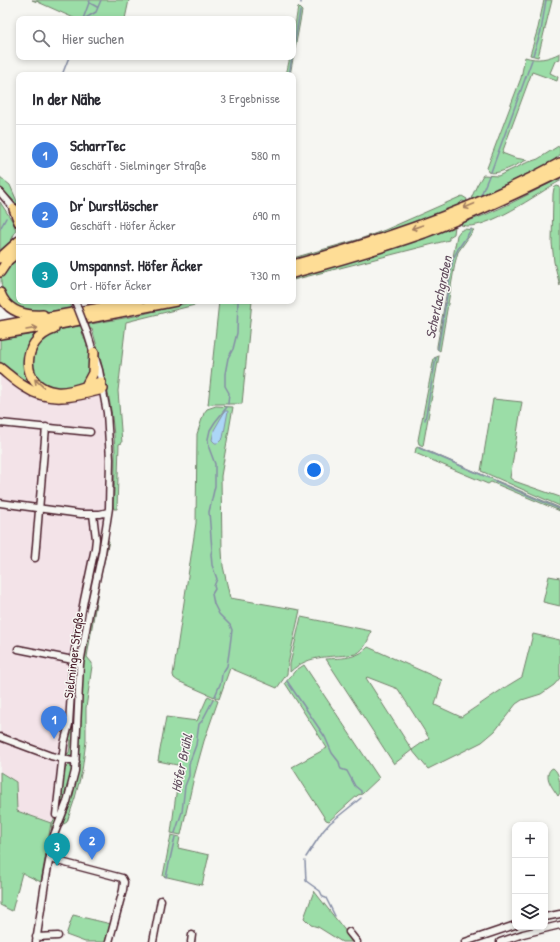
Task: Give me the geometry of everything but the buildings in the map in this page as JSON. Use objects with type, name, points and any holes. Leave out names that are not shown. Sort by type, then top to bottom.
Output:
[{"type":"highway","points":[[296,264],[370,243],[423,225],[484,199],[560,163]]},
{"type":"highway","points":[[296,271],[364,253],[424,233],[479,210],[560,172]]},
{"type":"highway","points":[[0,258],[16,243]]},
{"type":"highway","points":[[0,272],[8,260],[16,253]]},
{"type":"highway","points":[[0,293],[10,308],[25,314],[40,315],[58,313],[70,315]]},
{"type":"highway","points":[[0,326],[70,315],[124,304]]},
{"type":"highway","points":[[0,334],[161,304]]},
{"type":"highway","points":[[63,323],[44,334],[34,343],[29,355],[28,364],[34,380],[41,386],[52,391],[64,392],[86,386],[102,385]]},
{"type":"highway","points":[[86,386],[93,373],[94,352]]},
{"type":"highway","points":[[0,368],[28,390],[46,397],[71,397],[102,385]]},
{"type":"street","points":[[0,192],[16,211]]},
{"type":"street","name":"Sielminger Straße","points":[[36,940],[56,830],[65,809],[76,762],[80,664],[108,512],[110,487],[108,420],[102,385],[94,352],[75,304]]},
{"type":"street","points":[[0,423],[90,432]]},
{"type":"street","points":[[35,558],[46,427]]},
{"type":"street","points":[[0,503],[81,514],[108,512]]},
{"type":"street","name":"Sielminger Straße","points":[[56,814],[69,724],[72,660],[95,548],[96,539],[93,514]]},
{"type":"street","points":[[18,649],[72,660]]},
{"type":"street","points":[[0,737],[63,759],[76,762]]},
{"type":"street","points":[[50,860],[122,878],[124,882],[123,890],[109,942]]},
{"type":"street","points":[[153,942],[161,900]]},
{"type":"street","points":[[548,916],[560,914]]},
{"type":"street","points":[[500,942],[523,934],[560,925]]},
{"type":"street","points":[[465,942],[512,926]]},
{"type":"street","points":[[349,932],[357,942]]},
{"type":"street","points":[[36,940],[58,936]]},
{"type":"shaded area","points":[[0,368],[103,389],[110,487],[89,613],[76,755],[58,824],[16,811],[17,783],[0,771]]},
{"type":"green space","points":[[32,0],[129,0],[126,16],[69,16],[38,1]]},
{"type":"green space","points":[[544,0],[552,0],[538,57],[530,55]]},
{"type":"green space","points":[[298,7],[302,11],[296,43],[296,19]]},
{"type":"green space","points":[[560,53],[560,59],[555,61],[550,73],[558,77],[557,81],[532,72],[502,153],[515,158],[527,160],[502,171],[492,173],[488,172],[487,168],[521,78],[525,57],[543,59]]},
{"type":"green space","points":[[289,60],[293,60],[291,72],[287,72]]},
{"type":"green space","points":[[560,145],[560,155],[551,162],[470,201],[483,175],[498,176],[538,159]]},
{"type":"green space","points":[[0,177],[10,185],[16,199],[16,203],[0,187]]},
{"type":"green space","points":[[560,178],[560,181],[497,218],[471,226],[461,225],[462,223],[500,209]]},
{"type":"green space","points":[[557,186],[560,187],[560,286],[554,262],[552,243],[553,194],[554,188]]},
{"type":"green space","points":[[462,196],[467,199],[466,202],[462,201],[454,209],[391,232],[345,247],[296,259],[296,257],[360,239],[385,230]]},
{"type":"green space","points":[[0,202],[13,222],[16,230],[11,241],[0,252]]},
{"type":"green space","points":[[455,226],[454,234],[449,237],[449,240],[296,279],[296,275]]},
{"type":"green space","points":[[464,229],[474,230],[458,252],[440,351],[437,349],[437,346],[457,235]]},
{"type":"green space","points":[[16,257],[16,304],[70,304],[72,308],[41,313],[16,309],[3,290],[1,275]]},
{"type":"green space","points":[[184,304],[199,304],[126,322],[118,391],[122,443],[119,444],[117,509],[114,509],[114,434],[104,374],[92,329],[82,332],[89,351],[90,371],[84,383],[63,390],[41,384],[31,370],[32,353],[47,335],[58,330],[135,316]]},
{"type":"green space","points":[[219,304],[252,304],[242,404],[208,405]]},
{"type":"green space","points":[[39,333],[28,349],[39,393],[0,366],[0,339]]},
{"type":"green space","points":[[439,356],[423,446],[419,444],[418,440],[434,358]]},
{"type":"green space","points":[[493,399],[522,402],[510,478],[514,481],[560,497],[560,506],[481,471]]},
{"type":"green space","points":[[216,406],[233,407],[221,476],[223,566],[230,598],[300,610],[287,674],[277,688],[230,668],[219,699],[178,681],[173,675],[196,523],[197,434],[204,413],[207,409]]},
{"type":"green space","points":[[418,447],[560,508],[560,511],[491,482],[488,484],[415,453],[416,448]]},
{"type":"green space","points":[[107,540],[109,541],[100,579],[87,657],[92,663],[92,666],[86,708],[86,741],[82,771],[67,822],[64,824],[60,822],[69,800],[82,669],[92,604]]},
{"type":"green space","points":[[96,552],[98,552],[84,619],[79,655],[73,752],[71,757],[66,754],[69,753],[71,740],[68,740],[75,660]]},
{"type":"green space","points":[[549,576],[560,578],[560,606],[543,602]]},
{"type":"green space","points":[[301,617],[371,631],[368,641],[356,654],[313,659],[305,662],[290,672],[290,664]]},
{"type":"green space","points":[[533,634],[560,640],[560,678],[554,685],[541,694],[522,700],[516,704],[495,731],[482,742],[428,769],[412,750],[394,764],[326,659],[354,656],[364,651],[368,647],[442,680],[435,705],[461,717],[522,677]],"holes":[[[367,677],[398,689],[429,738],[412,750],[366,678]]]},
{"type":"green space","points":[[304,665],[379,778],[329,821],[326,820],[292,767],[327,748],[285,683],[295,671]]},
{"type":"green space","points":[[208,696],[218,701],[204,741],[194,777],[181,835],[171,833],[176,794],[182,766],[158,761],[166,717],[197,721]]},
{"type":"green space","points":[[69,765],[72,767],[68,790],[51,831],[52,823],[58,813],[65,769]]},
{"type":"green space","points":[[553,768],[559,779],[560,793],[558,796],[548,779],[549,772]]},
{"type":"green space","points":[[0,772],[16,782],[17,811],[51,823],[41,882],[22,873],[12,911],[0,905]]},
{"type":"green space","points":[[171,835],[180,837],[178,848],[209,855],[202,885],[163,876]]},
{"type":"green space","points":[[314,891],[354,942],[342,942],[318,927],[311,925],[304,918]]},
{"type":"green space","points":[[73,915],[111,924],[107,942],[85,942],[66,935]]},
{"type":"water","points":[[225,411],[228,411],[223,438],[218,443],[215,443],[212,440],[214,430]]},
{"type":"waterway","points":[[84,16],[90,0]]},
{"type":"waterway","points":[[89,16],[96,12],[101,0]]},
{"type":"waterway","name":"Scherlachgraben","points":[[533,55],[541,31],[546,0]]},
{"type":"waterway","points":[[90,3],[97,7]]},
{"type":"waterway","name":"Höfer Brühl","points":[[296,34],[300,11]]},
{"type":"waterway","points":[[63,72],[68,60]]},
{"type":"waterway","name":"Höfer Brühl","points":[[290,72],[292,60]]},
{"type":"waterway","name":"Scherlachgraben","points":[[491,172],[532,60]]},
{"type":"waterway","name":"Scherlachgraben","points":[[481,195],[489,176]]},
{"type":"waterway","points":[[0,229],[6,218]]},
{"type":"waterway","name":"Scherlachgraben","points":[[438,349],[453,259],[471,229]]},
{"type":"waterway","name":"Höfer Brühl","points":[[228,404],[229,393],[225,386],[225,374],[228,358],[233,349],[237,333],[238,304]]},
{"type":"waterway","name":"Scherlachgraben","points":[[425,420],[436,358]]},
{"type":"waterway","name":"Höfer Brühl","points":[[215,696],[221,682],[222,674],[227,666],[232,630],[230,625],[219,614],[214,604],[212,594],[215,589],[214,586],[217,579],[212,565],[209,512],[215,486],[215,464],[209,448],[208,439],[210,430],[227,407]]},
{"type":"waterway","points":[[419,448],[489,478]]},
{"type":"waterway","points":[[493,480],[560,509]]},
{"type":"waterway","points":[[287,681],[325,737],[332,753],[339,762],[341,769],[347,771],[355,786],[361,791],[361,793]]},
{"type":"waterway","name":"Höfer Brühl","points":[[175,833],[182,812],[185,786],[189,776],[189,764],[196,745],[199,724],[213,700]]},
{"type":"waterway","points":[[306,857],[330,823],[361,798]]},
{"type":"waterway","name":"Höfer Brühl","points":[[166,877],[175,837]]},
{"type":"waterway","points":[[305,861],[306,881],[320,891],[323,897],[326,898],[335,916]]},
{"type":"place","name":"ScharrTec","points":[[54,739]]},
{"type":"place","name":"Dr' Durstlöscher","points":[[92,860]]},
{"type":"place","name":"Umspannst. Höfer Äcker","points":[[57,866]]}]
